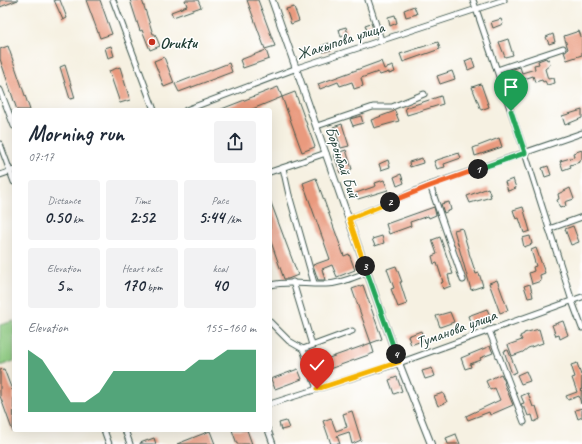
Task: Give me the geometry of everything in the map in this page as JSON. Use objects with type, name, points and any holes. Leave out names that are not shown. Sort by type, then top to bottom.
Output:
[{"type":"street","points":[[113,0],[153,108]]},
{"type":"street","name":"Боронбай Бий","points":[[272,0],[399,362],[431,444]]},
{"type":"street","points":[[368,0],[381,40]]},
{"type":"street","points":[[473,0],[582,328]]},
{"type":"street","name":"Жакыпова улица","points":[[191,108],[297,68],[504,0]]},
{"type":"street","points":[[497,70],[563,48]]},
{"type":"street","points":[[0,90],[12,121]]},
{"type":"street","points":[[317,126],[373,107],[392,107],[424,94]]},
{"type":"street","points":[[349,219],[430,186],[582,133]]},
{"type":"street","points":[[0,144],[12,171],[0,176]]},
{"type":"street","points":[[272,171],[326,153]]},
{"type":"street","points":[[283,168],[314,283]]},
{"type":"street","points":[[430,186],[463,280]]},
{"type":"street","points":[[549,229],[582,218]]},
{"type":"street","points":[[272,285],[294,282],[326,284],[335,283],[368,272]]},
{"type":"street","points":[[294,282],[312,345]]},
{"type":"street","name":"Туманова улица","points":[[272,403],[399,362],[582,297]]},
{"type":"street","points":[[272,324],[289,341],[303,349],[317,389]]},
{"type":"street","points":[[489,330],[524,422]]},
{"type":"street","points":[[303,349],[352,331]]},
{"type":"street","points":[[105,432],[109,444]]},
{"type":"street","points":[[126,432],[130,444]]},
{"type":"street","points":[[269,432],[273,444]]},
{"type":"green space","points":[[12,322],[12,362],[0,366],[0,325]]},
{"type":"building","points":[[0,0],[18,0],[0,7]]},
{"type":"building","points":[[54,0],[60,0],[67,18],[63,20]]},
{"type":"building","points":[[86,0],[100,0],[112,34],[100,38]]},
{"type":"building","points":[[130,0],[142,0],[153,34],[155,34],[160,46],[150,50],[142,30],[140,31]]},
{"type":"building","points":[[185,0],[198,0],[201,7],[173,17],[171,12],[187,6]]},
{"type":"building","points":[[247,0],[258,0],[275,46],[265,49]]},
{"type":"building","points":[[414,6],[417,14],[406,17],[404,10]]},
{"type":"building","points":[[294,7],[299,21],[291,24],[286,9]]},
{"type":"building","points":[[395,15],[397,23],[390,26],[388,17]]},
{"type":"building","points":[[501,19],[503,24],[493,28],[491,22]]},
{"type":"building","points":[[371,23],[374,31],[368,33],[365,25]]},
{"type":"building","points":[[346,27],[348,34],[341,37],[339,29]]},
{"type":"building","points":[[579,31],[582,39],[582,55],[567,60],[564,52],[568,49],[564,36]]},
{"type":"building","points":[[553,34],[555,42],[549,44],[546,37]]},
{"type":"building","points":[[508,39],[513,55],[505,57],[499,42]]},
{"type":"building","points":[[438,42],[440,49],[403,62],[400,54]]},
{"type":"building","points":[[329,43],[331,50],[323,52],[321,46]]},
{"type":"building","points":[[8,46],[29,108],[16,108],[0,59],[0,49]]},
{"type":"building","points":[[111,46],[114,56],[108,58],[105,48]]},
{"type":"building","points":[[266,50],[269,59],[243,68],[240,60]]},
{"type":"building","points":[[164,57],[174,83],[164,87],[154,61]]},
{"type":"building","points":[[472,58],[475,67],[468,70],[465,61]]},
{"type":"building","points":[[546,58],[547,60],[549,59],[550,65],[545,69],[548,79],[554,78],[555,83],[547,85],[545,81],[543,82],[542,80],[535,82],[533,76],[521,80],[523,88],[516,90],[510,70],[520,67],[522,73],[535,69],[534,65],[539,64],[538,61]]},
{"type":"building","points":[[381,61],[384,69],[393,66],[395,72],[380,75],[378,72],[361,78],[363,86],[354,89],[352,82],[340,86],[338,82],[320,89],[318,84]]},
{"type":"building","points":[[229,63],[232,72],[179,92],[175,84]]},
{"type":"building","points":[[65,65],[75,98],[70,99],[60,67]]},
{"type":"building","points":[[120,67],[130,100],[120,103],[109,71]]},
{"type":"building","points":[[452,71],[455,79],[440,84],[437,76]]},
{"type":"building","points":[[481,84],[489,107],[481,110],[472,87]]},
{"type":"building","points":[[278,87],[282,97],[255,108],[224,108]]},
{"type":"building","points":[[295,92],[315,147],[302,152],[282,97]]},
{"type":"building","points":[[441,96],[443,104],[407,115],[405,108]]},
{"type":"building","points":[[582,110],[582,118],[565,125],[562,116]]},
{"type":"building","points":[[395,111],[399,121],[374,128],[371,120]]},
{"type":"building","points":[[361,116],[363,123],[353,126],[350,119]]},
{"type":"building","points":[[342,124],[349,146],[341,148],[333,127]]},
{"type":"building","points":[[499,138],[502,147],[475,156],[473,148]]},
{"type":"building","points":[[346,150],[352,169],[340,173],[334,154]]},
{"type":"building","points":[[582,150],[582,159],[580,162],[570,165],[571,167],[563,170],[560,161],[574,157],[573,153]]},
{"type":"building","points":[[459,153],[461,158],[444,164],[445,167],[437,169],[434,161]]},
{"type":"building","points":[[422,158],[423,163],[410,167],[409,162]]},
{"type":"building","points":[[388,160],[390,167],[381,170],[379,164]]},
{"type":"building","points":[[548,166],[551,175],[545,177],[542,168]]},
{"type":"building","points":[[401,174],[404,183],[397,186],[394,177]]},
{"type":"building","points":[[316,178],[344,256],[349,254],[355,270],[337,277],[332,265],[322,269],[325,280],[318,280],[313,265],[330,259],[303,183]]},
{"type":"building","points":[[513,179],[516,188],[508,191],[505,182]]},
{"type":"building","points":[[384,180],[388,190],[358,199],[356,193],[376,186],[375,183]]},
{"type":"building","points":[[488,188],[491,197],[470,203],[467,196]]},
{"type":"building","points":[[570,188],[574,199],[565,202],[566,206],[560,208],[557,200],[559,199],[558,194]]},
{"type":"building","points":[[449,202],[451,210],[444,213],[441,204]]},
{"type":"building","points":[[272,205],[298,275],[284,279],[272,245]]},
{"type":"building","points":[[434,207],[436,215],[410,222],[411,226],[389,234],[386,224]]},
{"type":"building","points":[[523,207],[530,231],[524,233],[519,218],[516,219],[513,210]]},
{"type":"building","points":[[573,226],[579,242],[571,245],[565,229]]},
{"type":"building","points":[[462,228],[476,274],[479,273],[483,286],[471,290],[454,230]]},
{"type":"building","points":[[382,236],[384,243],[375,246],[372,239]]},
{"type":"building","points":[[530,236],[532,244],[524,247],[522,238]]},
{"type":"building","points":[[440,237],[453,274],[448,275],[451,286],[443,289],[441,283],[443,282],[437,263],[434,264],[432,256],[437,254],[432,240]]},
{"type":"building","points":[[536,248],[545,273],[540,275],[541,281],[532,284],[529,273],[534,271],[533,267],[536,266],[531,250]]},
{"type":"building","points":[[396,266],[402,282],[400,282],[407,304],[398,307],[391,289],[394,288],[387,269]]},
{"type":"building","points":[[497,280],[508,310],[500,313],[489,283]]},
{"type":"building","points":[[530,284],[533,297],[528,298],[524,286]]},
{"type":"building","points":[[363,285],[382,339],[371,343],[352,289]]},
{"type":"building","points":[[487,309],[491,318],[471,324],[468,316]]},
{"type":"building","points":[[450,312],[454,322],[440,327],[436,316]]},
{"type":"building","points":[[563,321],[568,335],[560,339],[559,335],[556,336],[552,325]]},
{"type":"building","points":[[539,329],[543,343],[512,356],[508,345],[522,340],[520,336],[524,333]]},
{"type":"building","points":[[421,331],[424,340],[411,345],[408,336]]},
{"type":"building","points":[[371,343],[374,353],[318,373],[315,363]]},
{"type":"building","points":[[490,346],[493,353],[480,358],[481,360],[470,364],[471,367],[465,369],[461,358]]},
{"type":"building","points":[[508,350],[517,372],[512,374],[504,351]]},
{"type":"building","points":[[577,363],[581,375],[582,374],[581,404],[579,396],[568,400],[566,396],[577,392],[572,378],[575,377],[571,365]]},
{"type":"building","points":[[432,368],[435,376],[425,379],[422,371]]},
{"type":"building","points":[[4,369],[12,390],[12,429],[0,396],[0,370]]},
{"type":"building","points":[[298,369],[302,379],[275,389],[272,379]]},
{"type":"building","points":[[526,371],[530,381],[521,384],[517,375]]},
{"type":"building","points":[[501,374],[513,405],[490,415],[489,412],[468,420],[466,416],[500,400],[495,388],[490,390],[486,381]]},
{"type":"building","points":[[397,377],[402,391],[394,394],[389,380]]},
{"type":"building","points":[[443,393],[447,402],[438,406],[434,396]]},
{"type":"building","points":[[528,393],[533,407],[536,406],[540,419],[534,422],[532,415],[528,416],[525,408],[523,408],[521,404],[524,403],[521,396]]},
{"type":"building","points":[[582,408],[582,417],[578,419],[575,410]]},
{"type":"building","points":[[352,411],[361,440],[352,444],[349,432],[337,436],[340,444],[331,444],[323,421],[331,418],[336,431],[347,427],[343,414]]},
{"type":"building","points":[[286,421],[289,428],[281,430],[279,423]]},
{"type":"building","points":[[210,432],[215,444],[177,444]]},
{"type":"building","points":[[233,432],[248,432],[252,444],[237,444]]},
{"type":"building","points":[[456,434],[460,444],[448,444],[446,438]]},
{"type":"building","points":[[154,438],[156,444],[140,444],[140,443]]},
{"type":"place","name":"Oruktu","points":[[152,42]]},
{"type":"route","points":[[317,389],[399,362],[349,219],[430,186],[525,153],[511,111]]}]
